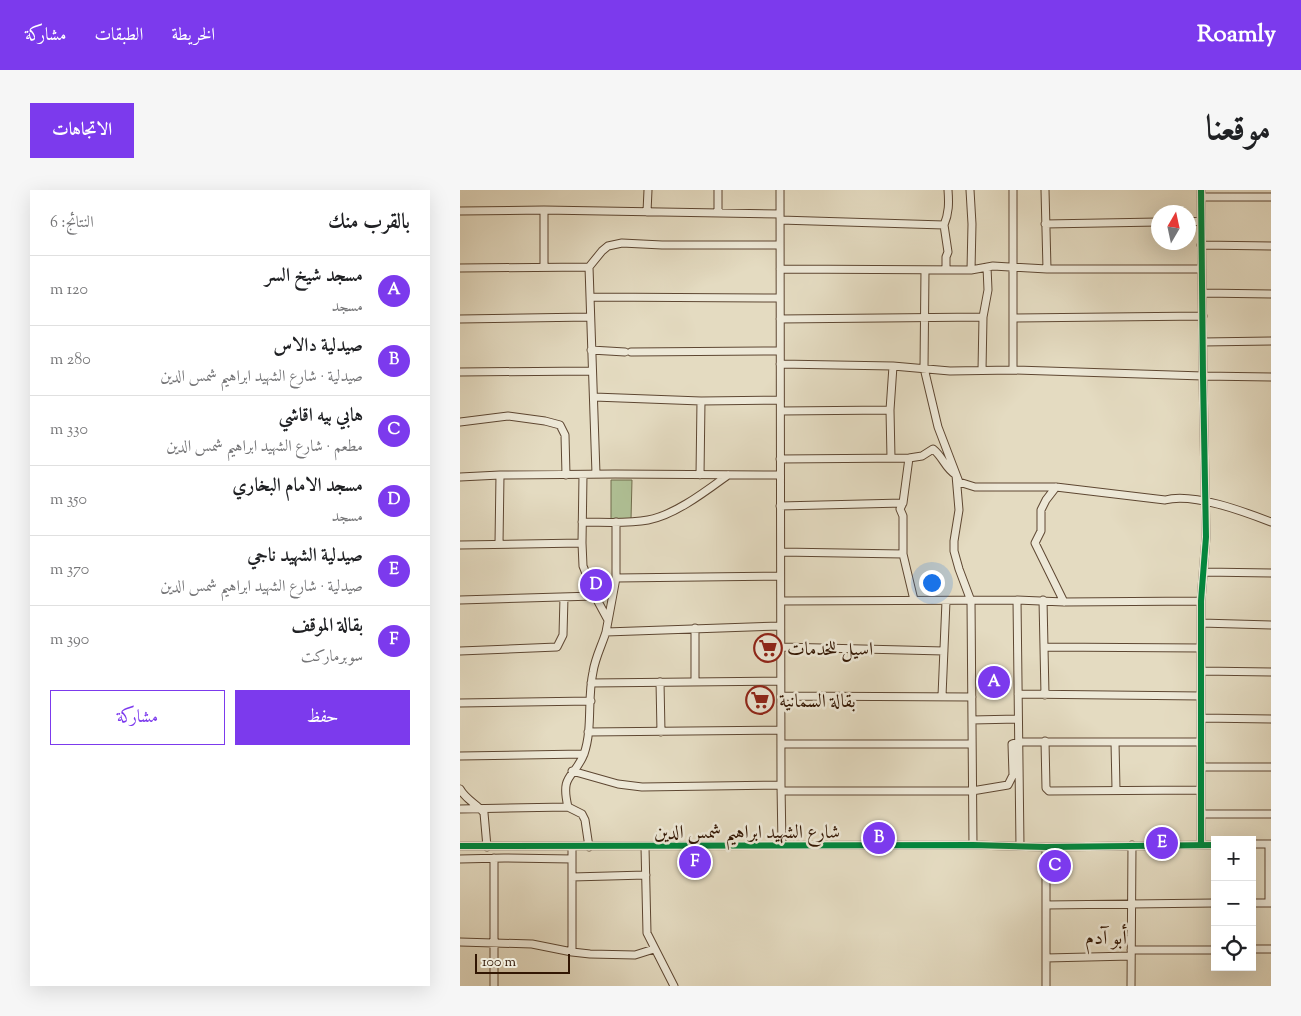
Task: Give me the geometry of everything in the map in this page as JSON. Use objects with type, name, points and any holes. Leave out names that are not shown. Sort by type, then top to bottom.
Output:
[{"type":"street","points":[[648,190],[648,212]]},
{"type":"street","points":[[718,190],[718,212]]},
{"type":"street","points":[[780,190],[780,744],[782,846]]},
{"type":"street","points":[[946,270],[948,252],[944,225],[949,206],[948,190]]},
{"type":"street","points":[[970,190],[971,270]]},
{"type":"street","points":[[1013,190],[1013,370]]},
{"type":"street","points":[[1045,190],[1047,269]]},
{"type":"street","points":[[1201,845],[1201,601],[1206,537],[1202,376],[1201,194],[1271,197]]},
{"type":"street","points":[[544,210],[544,266]]},
{"type":"street","points":[[460,211],[718,212],[944,225]]},
{"type":"street","points":[[1196,221],[1202,221]]},
{"type":"street","points":[[1045,224],[1151,222]]},
{"type":"street","points":[[596,474],[589,267],[608,246],[622,242],[662,245],[780,245]]},
{"type":"street","points":[[1202,245],[1271,246]]},
{"type":"street","points":[[780,269],[971,270],[1013,266],[1047,269],[1202,269]]},
{"type":"street","points":[[460,268],[589,267]]},
{"type":"street","points":[[982,370],[984,317],[988,290],[987,267]]},
{"type":"street","points":[[925,270],[924,368],[938,427],[959,482],[975,487],[1056,487],[1164,500],[1174,497],[1205,502],[1250,514],[1271,522]]},
{"type":"street","points":[[1202,293],[1271,294]]},
{"type":"street","points":[[590,297],[780,298]]},
{"type":"street","points":[[1013,318],[1203,316]]},
{"type":"street","points":[[460,319],[590,317]]},
{"type":"street","points":[[780,319],[984,317]]},
{"type":"street","points":[[1203,342],[1271,341]]},
{"type":"street","points":[[591,350],[628,352],[780,351]]},
{"type":"street","points":[[780,364],[893,366],[950,371],[1013,370],[1271,377]]},
{"type":"street","points":[[890,458],[890,410],[893,366]]},
{"type":"street","points":[[460,372],[592,371]]},
{"type":"street","points":[[594,397],[702,401],[780,400]]},
{"type":"street","points":[[700,475],[702,401]]},
{"type":"street","points":[[780,411],[890,410]]},
{"type":"street","points":[[460,422],[508,416],[560,425],[565,435],[566,475]]},
{"type":"street","points":[[780,459],[909,458],[922,456],[933,449],[942,456],[948,469],[956,475],[959,510],[954,551],[958,570],[971,601],[973,845]]},
{"type":"street","points":[[909,458],[903,503],[900,509],[902,516],[903,554],[914,600]]},
{"type":"street","points":[[583,474],[583,566],[595,596],[608,620]]},
{"type":"street","points":[[460,477],[583,474],[780,475]]},
{"type":"street","points":[[499,544],[500,475]]},
{"type":"street","points":[[582,522],[639,522],[661,516],[704,492],[729,475]]},
{"type":"street","points":[[1056,487],[1041,510],[1041,531],[1035,543],[1064,602]]},
{"type":"street","points":[[780,506],[903,503]]},
{"type":"street","points":[[568,807],[566,786],[572,771],[584,754],[588,732],[591,683],[606,632],[616,578],[616,522]]},
{"type":"street","points":[[460,545],[582,543]]},
{"type":"street","points":[[781,552],[903,554]]},
{"type":"street","points":[[1204,572],[1271,573]]},
{"type":"street","points":[[616,578],[780,576]]},
{"type":"street","points":[[460,600],[595,596]]},
{"type":"street","points":[[460,651],[557,646],[562,636],[564,597]]},
{"type":"street","points":[[1017,600],[1020,846]]},
{"type":"street","points":[[1043,600],[1045,695]]},
{"type":"street","points":[[780,601],[1201,601]]},
{"type":"street","points":[[942,696],[946,601]]},
{"type":"street","points":[[1201,623],[1271,625]]},
{"type":"street","points":[[606,632],[780,626]]},
{"type":"street","points":[[694,682],[695,628]]},
{"type":"street","points":[[1044,646],[1201,648]]},
{"type":"street","points":[[780,647],[944,651]]},
{"type":"street","points":[[1202,671],[1271,672]]},
{"type":"street","points":[[591,683],[780,681]]},
{"type":"street","points":[[660,682],[661,732]]},
{"type":"street","points":[[1018,694],[1201,696]]},
{"type":"street","points":[[781,696],[972,697]]},
{"type":"street","points":[[460,703],[590,700]]},
{"type":"street","points":[[1201,718],[1271,719]]},
{"type":"street","points":[[972,720],[1018,719]]},
{"type":"street","points":[[588,732],[781,730]]},
{"type":"street","points":[[1045,741],[1047,790],[1201,790]]},
{"type":"street","points":[[572,771],[618,784],[642,787],[972,791],[1008,785],[1013,775],[1012,744],[1018,742],[1201,742]]},
{"type":"street","points":[[1115,742],[1116,789]]},
{"type":"street","points":[[780,744],[971,744]]},
{"type":"street","points":[[460,756],[584,754]]},
{"type":"street","points":[[1201,767],[1271,767]]},
{"type":"street","points":[[460,789],[466,798],[481,809],[485,816],[486,847]]},
{"type":"street","points":[[460,808],[568,807],[582,814],[585,820],[589,847]]},
{"type":"street","points":[[1201,814],[1271,814]]},
{"type":"street","points":[[1256,844],[1270,844],[1270,903],[1256,903]]},
{"type":"street","name":"شارع الشهيد ابراهيم شمس الدين","points":[[462,846],[973,845],[1046,847],[1211,845]]},
{"type":"street","points":[[1131,986],[1132,845]]},
{"type":"street","points":[[462,846],[462,859],[572,859]]},
{"type":"street","points":[[572,847],[572,952]]},
{"type":"street","points":[[645,847],[647,933],[674,986]]},
{"type":"street","points":[[1046,847],[1046,986]]},
{"type":"street","points":[[494,858],[494,986]]},
{"type":"street","points":[[572,877],[646,875]]},
{"type":"street","points":[[1046,905],[1211,903]]},
{"type":"street","points":[[460,942],[546,946],[572,952],[634,955],[654,949]]},
{"type":"street","points":[[1256,950],[1271,949]]},
{"type":"street","points":[[1046,958],[1211,950]]},
{"type":"green space","points":[[611,480],[632,480],[631,520],[611,519]]},
{"type":"cycle path","points":[[1201,190],[1206,537],[1201,601],[1201,845]]},
{"type":"cycle path","points":[[460,846],[973,845],[1046,847],[1211,845]]},
{"type":"place","name":"مسجد الامام البخاري","points":[[596,585]]},
{"type":"place","name":"اسيل للخدمات","points":[[768,648]]},
{"type":"place","name":"مسجد شيخ السر","points":[[994,682]]},
{"type":"place","name":"بقالة السمانية","points":[[760,700]]},
{"type":"place","name":"صيدلية دالاس","points":[[879,838]]},
{"type":"place","name":"صيدلية الشهيد ناجي","points":[[1162,843]]},
{"type":"place","name":"بقالة الموقف","points":[[695,862]]},
{"type":"place","name":"هابي بيه اقاشي","points":[[1055,866]]},
{"type":"district","name":"أبو آدم","points":[[1106,937]]}]
